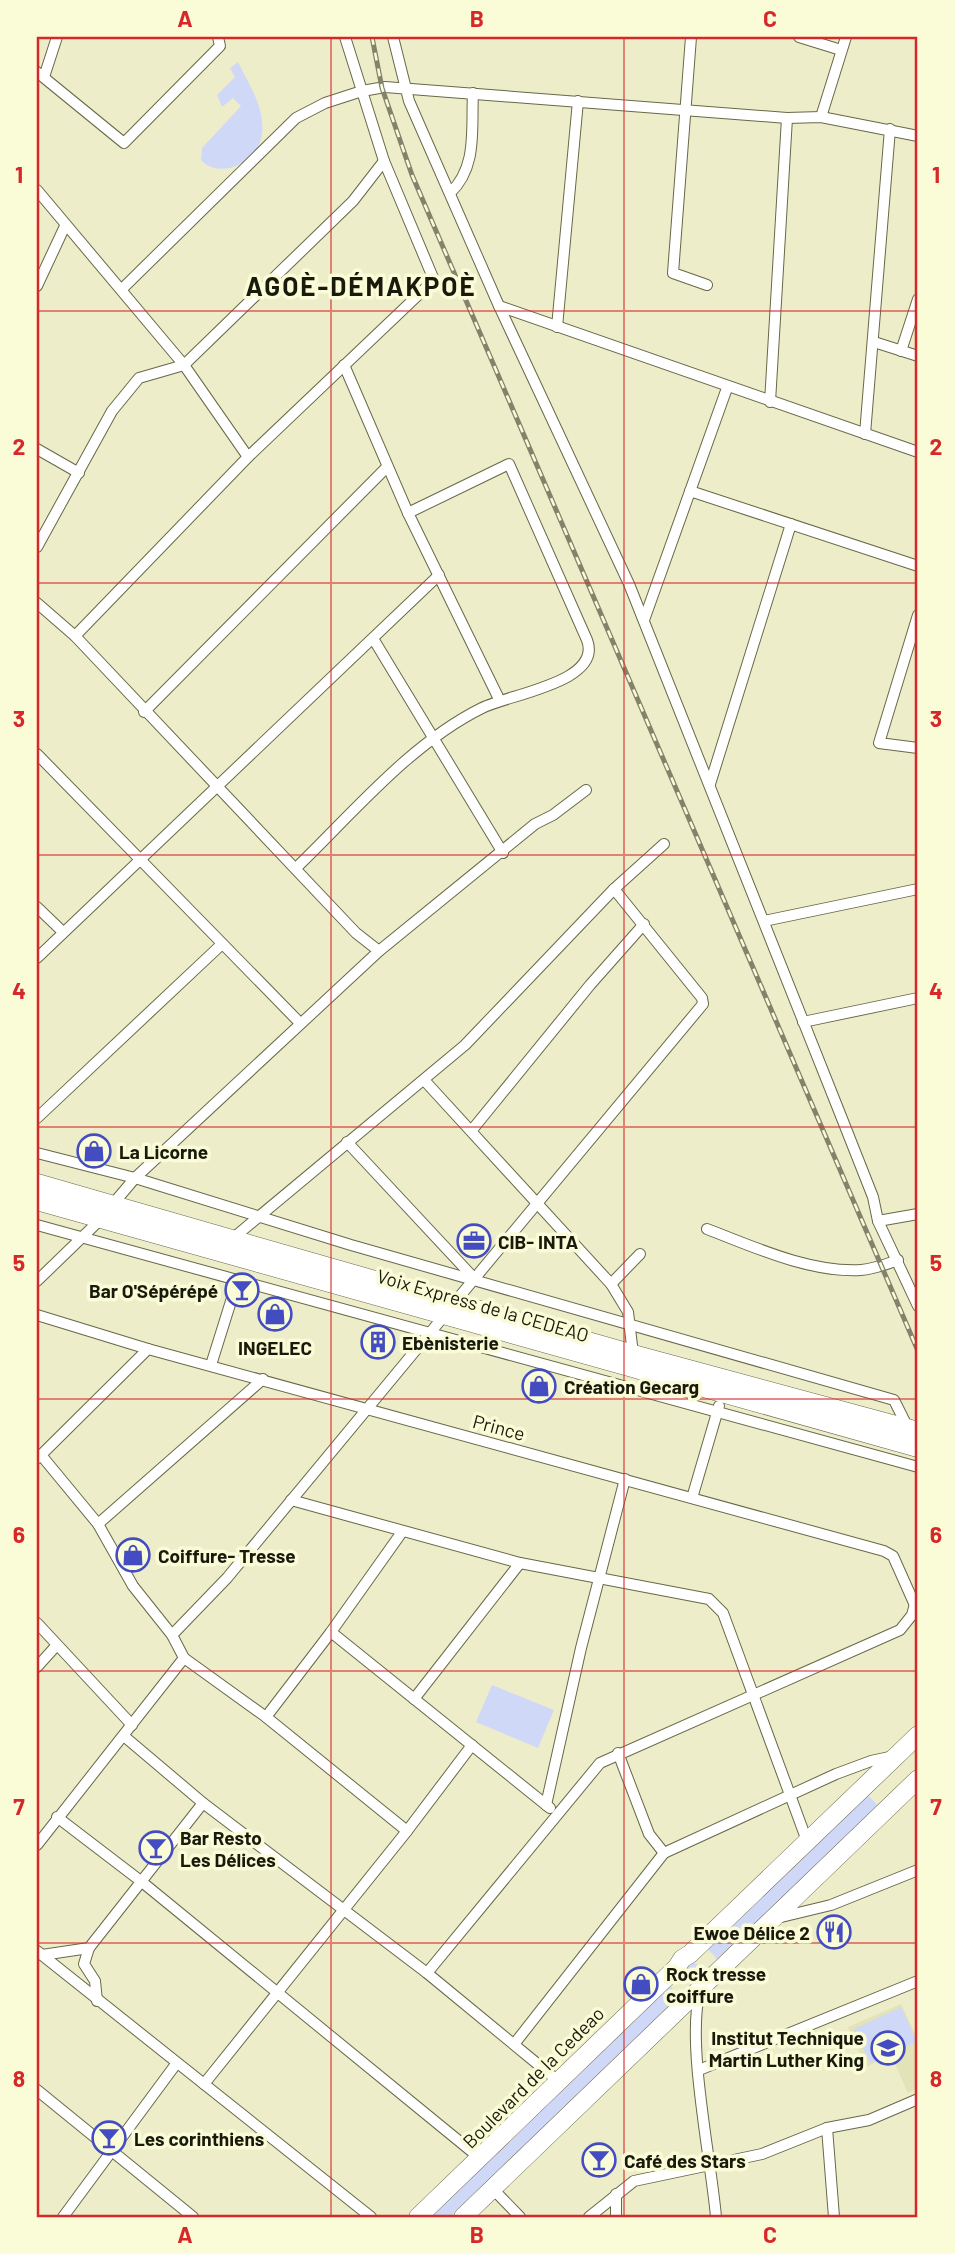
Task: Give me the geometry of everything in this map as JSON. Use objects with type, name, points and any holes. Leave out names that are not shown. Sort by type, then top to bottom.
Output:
[{"type":"main road","points":[[37,1183],[107,1211],[232,1239],[450,1309],[633,1354],[913,1429]]},
{"type":"main road","name":"Voix Express de la CEDEAO","points":[[37,1201],[107,1211],[450,1309],[720,1402],[918,1448]]},
{"type":"main road","name":"Boulevard de la Cedeao","points":[[418,2217],[481,2159],[557,2080],[677,1967],[682,1959],[918,1736]]},
{"type":"main road","points":[[464,2217],[918,1779]]},
{"type":"main road","points":[[871,1780],[891,1805]]},
{"type":"main road","points":[[677,1967],[677,1977],[683,1985],[692,1988],[705,1983],[711,1970],[708,1961],[700,1955],[690,1954]]},
{"type":"street","points":[[57,37],[41,75],[124,143],[220,46],[218,37]]},
{"type":"street","points":[[75,636],[248,457],[433,280],[384,161],[345,37]]},
{"type":"street","points":[[393,37],[404,88],[499,306],[644,620],[873,1197],[878,1221],[918,1306]]},
{"type":"street","points":[[691,37],[673,273],[707,285]]},
{"type":"street","points":[[799,37],[841,50]]},
{"type":"street","points":[[821,117],[846,37]]},
{"type":"street","points":[[122,289],[219,197],[284,127],[325,103],[362,91],[385,87],[404,88],[686,111],[787,118],[821,117],[918,136]]},
{"type":"street","points":[[450,193],[463,180],[470,164],[473,93]]},
{"type":"street","points":[[557,327],[578,101]]},
{"type":"street","points":[[770,402],[787,118]]},
{"type":"street","points":[[865,434],[890,129]]},
{"type":"street","points":[[37,547],[112,411],[139,378],[184,365],[353,201],[384,161]]},
{"type":"street","points":[[37,190],[184,365],[248,457]]},
{"type":"street","points":[[37,286],[65,226]]},
{"type":"street","points":[[901,351],[918,299]]},
{"type":"street","points":[[499,306],[727,388],[918,452]]},
{"type":"street","points":[[874,342],[918,356]]},
{"type":"street","points":[[344,365],[408,513],[499,699]]},
{"type":"street","points":[[644,620],[727,388]]},
{"type":"street","points":[[37,449],[79,472]]},
{"type":"street","points":[[296,868],[432,737],[458,719],[499,699],[578,672],[589,659],[591,649],[509,464],[408,513]]},
{"type":"street","points":[[144,712],[387,467]]},
{"type":"street","points":[[690,491],[918,566]]},
{"type":"street","points":[[710,784],[791,524]]},
{"type":"street","points":[[37,958],[374,640],[439,575]]},
{"type":"street","points":[[37,603],[75,636],[144,712],[356,933],[379,951]]},
{"type":"street","points":[[918,615],[879,743],[918,748]]},
{"type":"street","points":[[374,640],[503,853]]},
{"type":"street","points":[[37,754],[300,1023]]},
{"type":"street","points":[[37,1281],[81,1239],[135,1178],[379,951],[503,853],[535,824],[553,815],[586,790]]},
{"type":"street","points":[[232,1239],[424,1080],[492,1019],[614,889],[664,844]]},
{"type":"street","points":[[172,1635],[227,1578],[703,1004],[702,998],[614,889]]},
{"type":"street","points":[[764,921],[918,889]]},
{"type":"street","points":[[37,907],[63,933]]},
{"type":"street","points":[[472,1130],[590,985],[644,924]]},
{"type":"street","points":[[37,1118],[222,944]]},
{"type":"street","points":[[803,1022],[918,998]]},
{"type":"street","points":[[424,1080],[622,1298],[633,1354]]},
{"type":"street","points":[[347,1142],[474,1278]]},
{"type":"street","points":[[37,1153],[135,1178],[894,1400],[913,1429]]},
{"type":"street","points":[[878,1221],[918,1214]]},
{"type":"street","points":[[37,1226],[429,1333],[720,1402],[918,1467]]},
{"type":"street","points":[[708,1230],[768,1252],[827,1266],[862,1270],[898,1260]]},
{"type":"street","points":[[611,1284],[640,1254]]},
{"type":"street","points":[[211,1365],[237,1282]]},
{"type":"street","name":"Prince","points":[[37,1315],[148,1349],[890,1553],[917,1606]]},
{"type":"street","points":[[148,1349],[39,1457],[98,1524],[133,1586],[172,1635],[184,1658],[266,1717],[407,1831]]},
{"type":"street","points":[[98,1524],[263,1379]]},
{"type":"street","points":[[692,1498],[720,1402]]},
{"type":"street","points":[[546,1805],[581,1648],[602,1577],[625,1479]]},
{"type":"street","points":[[291,1500],[520,1563],[709,1599],[718,1605],[807,1841]]},
{"type":"street","points":[[266,1717],[402,1532]]},
{"type":"street","points":[[414,1699],[520,1563]]},
{"type":"street","points":[[427,1973],[558,1815],[588,1774],[618,1753],[900,1630],[917,1606]]},
{"type":"street","points":[[37,1623],[55,1646],[132,1725]]},
{"type":"street","points":[[331,1632],[558,1815]]},
{"type":"street","points":[[37,1667],[55,1646]]},
{"type":"street","points":[[37,1845],[125,1737],[184,1658]]},
{"type":"street","points":[[125,1737],[203,1803],[427,1973],[557,2080]]},
{"type":"street","points":[[204,2084],[407,1831],[471,1745]]},
{"type":"street","points":[[618,1753],[649,1835],[664,1853]]},
{"type":"street","points":[[515,2043],[664,1853],[789,1794],[871,1760],[896,1756]]},
{"type":"street","points":[[97,2001],[95,1981],[85,1964],[89,1948],[203,1803]]},
{"type":"street","points":[[57,1818],[142,1882],[481,2159]]},
{"type":"street","points":[[771,1920],[831,1905],[918,1870]]},
{"type":"street","points":[[39,1953],[89,1948]]},
{"type":"street","points":[[39,1953],[371,2217]]},
{"type":"street","points":[[699,2070],[918,1981]]},
{"type":"street","points":[[705,1983],[696,2006],[699,2070],[716,2217]]},
{"type":"street","points":[[63,2217],[176,2064]]},
{"type":"street","points":[[37,2090],[194,2217]]},
{"type":"street","points":[[589,2217],[634,2181],[762,2154],[827,2128],[869,2120],[918,2099]]},
{"type":"street","points":[[827,2128],[834,2217]]},
{"type":"street","points":[[493,2189],[520,2217]]},
{"type":"street","points":[[616,2194],[617,2217]]},
{"type":"shaded area","points":[[238,62],[259,105],[262,134],[255,152],[247,159],[239,165],[219,169],[201,160],[202,148],[241,106],[233,98],[222,107],[217,95],[235,77],[230,68]]},
{"type":"shaded area","points":[[492,1685],[554,1710],[538,1748],[476,1722]]},
{"type":"shaded area","points":[[867,1794],[879,1807],[717,1959],[707,1948]]},
{"type":"shaded area","points":[[693,1963],[699,1965],[699,1977],[693,1979],[687,1977],[685,1971],[687,1965]]},
{"type":"shaded area","points":[[669,1984],[679,1997],[450,2217],[428,2217]]},
{"type":"shaded area","name":"Institut Technique Martin Luther King","points":[[901,2004],[918,2040],[918,2088],[908,2093],[891,2055],[866,2067],[848,2027]]},
{"type":"shaded area","points":[[901,2007],[917,2042],[870,2063],[854,2029]]},
{"type":"railway","points":[[372,37],[382,88],[412,175],[918,1351]]},
{"type":"place","name":"La Licorne","points":[[94,1151]]},
{"type":"place","name":"CIB- INTA","points":[[474,1241]]},
{"type":"place","name":"Bar O'Sépérépé","points":[[242,1290]]},
{"type":"place","name":"INGELEC","points":[[275,1314]]},
{"type":"place","name":"Ebènisterie","points":[[378,1342]]},
{"type":"place","name":"Création Gecarg","points":[[539,1386]]},
{"type":"place","name":"Coiffure- Tresse","points":[[133,1555]]},
{"type":"place","name":"Bar Resto Les Délices","points":[[156,1848]]},
{"type":"place","name":"Ewoe Délice 2","points":[[834,1932]]},
{"type":"place","name":"Rock tresse coiffure","points":[[641,1984]]},
{"type":"place","name":"Institut Technique Martin Luther King","points":[[888,2048]]},
{"type":"place","name":"Les corinthiens","points":[[109,2138]]},
{"type":"place","name":"Café des Stars","points":[[599,2160]]},
{"type":"district","name":"AGOÈ-DÉMAKPOÈ","points":[[361,285]]}]
